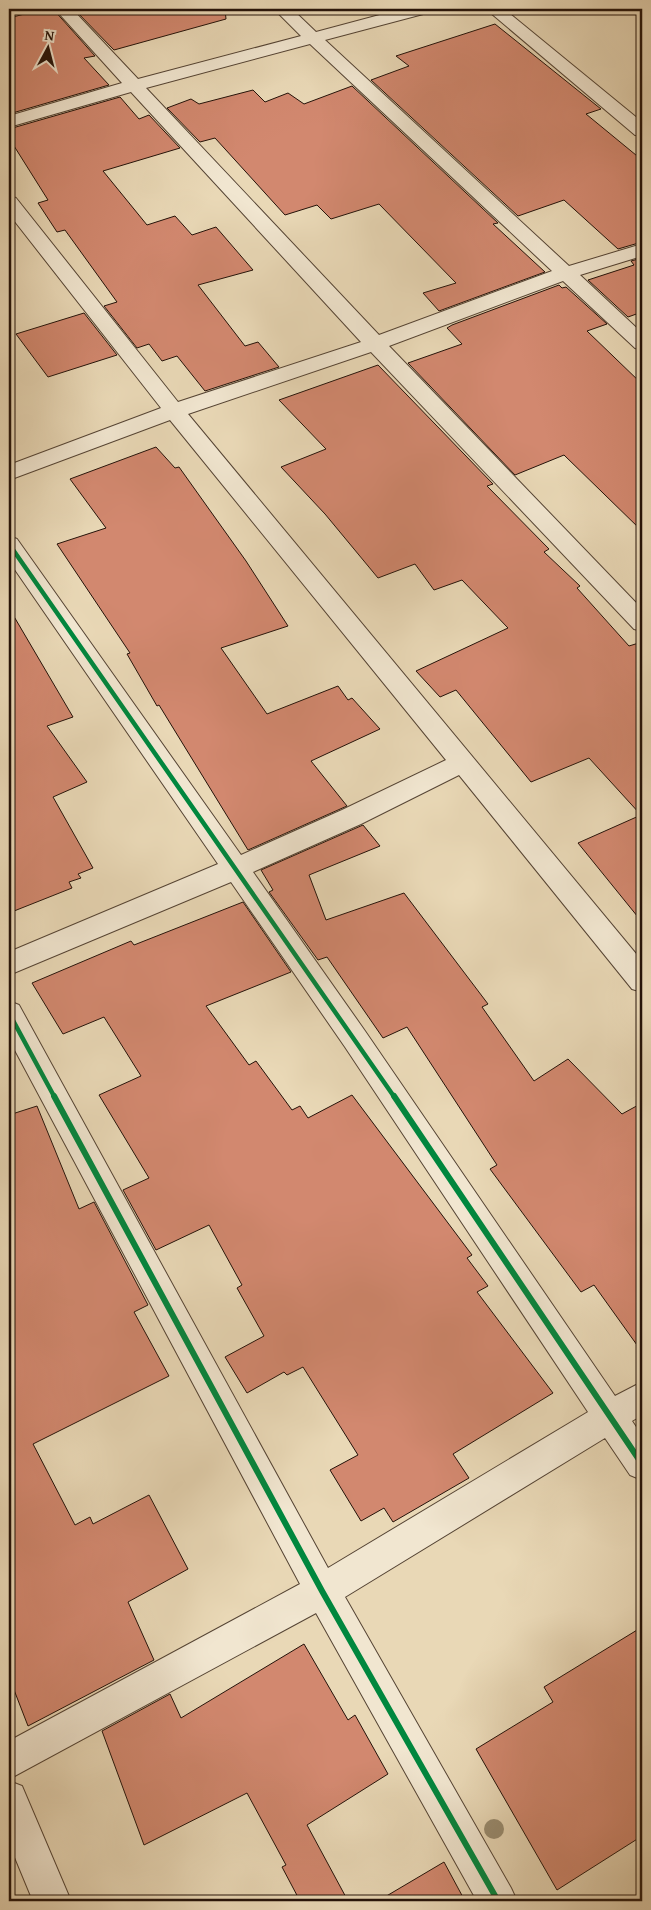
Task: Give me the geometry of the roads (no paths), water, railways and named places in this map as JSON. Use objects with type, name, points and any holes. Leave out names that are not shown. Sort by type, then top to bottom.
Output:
[{"type":"street","points":[[64,9],[133,86],[375,344],[642,623]]},
{"type":"street","points":[[282,9],[642,344]]},
{"type":"street","points":[[9,122],[133,86],[421,9]]},
{"type":"street","points":[[494,9],[642,131]]},
{"type":"street","points":[[9,202],[174,411],[642,981]]},
{"type":"street","points":[[9,473],[174,411],[375,344],[566,273],[642,250]]},
{"type":"street","points":[[9,544],[355,1039],[642,1464]]},
{"type":"street","points":[[9,964],[236,868],[401,795],[463,762]]},
{"type":"street","points":[[9,1013],[322,1591],[498,1901]]},
{"type":"street","points":[[9,1761],[322,1591],[642,1397]]},
{"type":"street","points":[[9,1799],[52,1901]]}]
